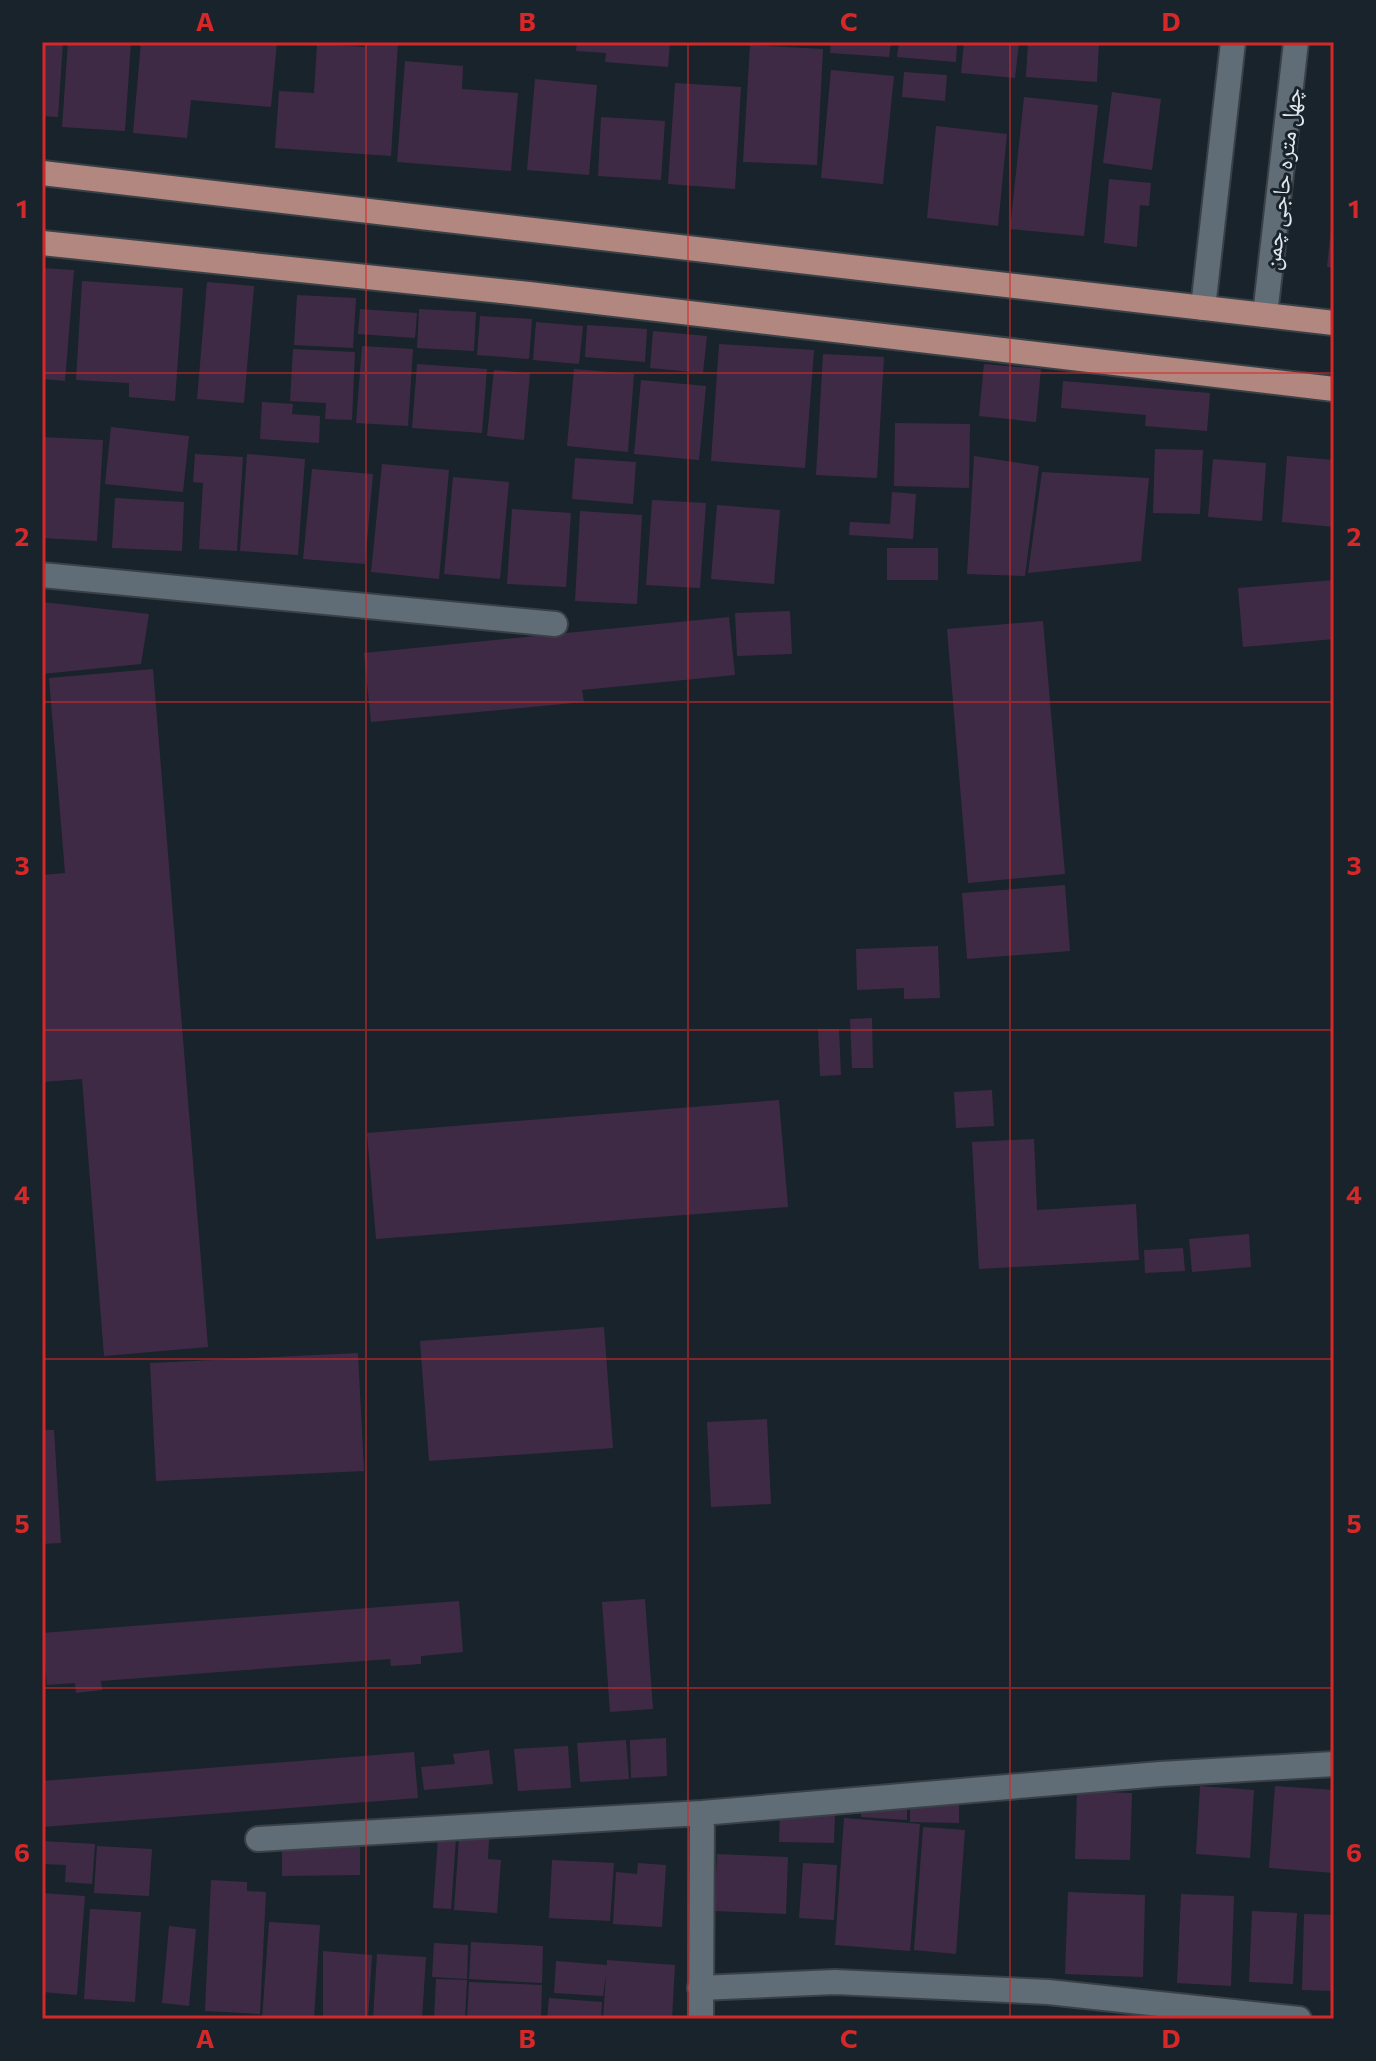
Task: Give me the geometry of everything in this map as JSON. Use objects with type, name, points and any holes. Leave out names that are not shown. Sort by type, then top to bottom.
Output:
[{"type":"main road","points":[[42,173],[1334,323]]},
{"type":"main road","points":[[42,243],[513,292],[1334,389]]},
{"type":"street","points":[[1203,308],[1233,42]]},
{"type":"street","name":"چهل متره حاجی چمن","points":[[1265,315],[1296,42]]},
{"type":"street","points":[[42,575],[555,624]]},
{"type":"street","points":[[258,1839],[702,1813],[1160,1774],[1334,1764]]},
{"type":"street","points":[[701,2019],[702,1813]]},
{"type":"street","points":[[700,1988],[835,1982],[1048,1992],[1299,2019]]},
{"type":"building","points":[[42,42],[63,42],[58,117],[42,116]]},
{"type":"building","points":[[68,42],[131,42],[125,131],[62,127]]},
{"type":"building","points":[[141,42],[277,42],[271,107],[191,100],[187,138],[133,133]]},
{"type":"building","points":[[365,42],[398,42],[391,156],[275,148],[279,91],[314,93],[317,44],[365,47]]},
{"type":"building","points":[[577,42],[670,42],[668,67],[605,62],[606,53],[576,51]]},
{"type":"building","points":[[831,42],[891,42],[889,57],[830,53]]},
{"type":"building","points":[[899,42],[957,42],[956,62],[897,57]]},
{"type":"building","points":[[964,42],[1019,42],[1015,78],[961,73]]},
{"type":"building","points":[[1028,42],[1099,42],[1097,82],[1026,77]]},
{"type":"building","points":[[750,45],[823,49],[817,165],[743,162]]},
{"type":"building","points":[[405,61],[463,66],[462,89],[518,93],[511,171],[397,162]]},
{"type":"building","points":[[831,70],[894,76],[883,184],[821,178]]},
{"type":"building","points":[[904,72],[947,75],[945,101],[902,97]]},
{"type":"building","points":[[535,79],[597,85],[589,175],[527,170]]},
{"type":"building","points":[[675,83],[741,87],[735,189],[668,184]]},
{"type":"building","points":[[1112,92],[1161,99],[1152,170],[1103,163]]},
{"type":"building","points":[[1024,97],[1098,105],[1084,236],[1010,229]]},
{"type":"building","points":[[601,117],[665,121],[661,180],[598,176]]},
{"type":"building","points":[[936,126],[1007,134],[998,226],[927,218]]},
{"type":"building","points":[[1109,179],[1151,183],[1149,206],[1140,205],[1137,247],[1104,243]]},
{"type":"building","points":[[1332,219],[1334,267],[1327,267]]},
{"type":"building","points":[[42,268],[74,270],[65,381],[42,379]]},
{"type":"building","points":[[82,281],[183,288],[175,401],[129,397],[129,383],[76,380]]},
{"type":"building","points":[[207,282],[254,286],[244,403],[197,399]]},
{"type":"building","points":[[297,295],[356,298],[353,348],[294,345]]},
{"type":"building","points":[[360,309],[417,313],[415,338],[358,334]]},
{"type":"building","points":[[419,309],[476,312],[474,351],[417,348]]},
{"type":"building","points":[[480,316],[532,319],[529,359],[477,355]]},
{"type":"building","points":[[536,322],[583,326],[579,364],[533,360]]},
{"type":"building","points":[[587,325],[647,329],[645,362],[585,357]]},
{"type":"building","points":[[653,331],[707,336],[703,373],[650,368]]},
{"type":"building","points":[[719,344],[814,350],[805,468],[711,461]]},
{"type":"building","points":[[362,346],[413,349],[408,426],[356,423]]},
{"type":"building","points":[[293,349],[355,352],[352,420],[325,419],[326,403],[290,401]]},
{"type":"building","points":[[823,354],[884,357],[877,478],[816,475]]},
{"type":"building","points":[[417,364],[487,369],[482,433],[412,428]]},
{"type":"building","points":[[984,364],[1041,369],[1036,422],[979,416]]},
{"type":"building","points":[[574,369],[634,374],[628,452],[567,446]]},
{"type":"building","points":[[494,370],[530,373],[524,440],[487,436]]},
{"type":"building","points":[[641,380],[706,386],[699,460],[634,454]]},
{"type":"building","points":[[1063,381],[1210,393],[1207,431],[1145,426],[1146,415],[1061,408]]},
{"type":"building","points":[[262,402],[293,404],[292,414],[320,416],[319,443],[260,439]]},
{"type":"building","points":[[895,423],[970,424],[969,488],[894,486]]},
{"type":"building","points":[[111,427],[189,436],[183,492],[105,484]]},
{"type":"building","points":[[42,437],[103,440],[97,541],[42,538]]},
{"type":"building","points":[[1155,449],[1203,450],[1200,514],[1153,513]]},
{"type":"building","points":[[195,454],[243,457],[237,551],[199,549],[203,483],[193,482]]},
{"type":"building","points":[[247,454],[305,459],[298,555],[240,551]]},
{"type":"building","points":[[974,456],[1039,466],[1025,576],[967,574]]},
{"type":"building","points":[[1287,456],[1334,460],[1334,527],[1282,522]]},
{"type":"building","points":[[575,458],[636,462],[633,504],[572,499]]},
{"type":"building","points":[[1213,459],[1266,463],[1262,521],[1208,517]]},
{"type":"building","points":[[382,464],[449,470],[439,579],[371,572]]},
{"type":"building","points":[[312,469],[373,474],[365,564],[303,559]]},
{"type":"building","points":[[1042,472],[1149,478],[1141,561],[1028,573]]},
{"type":"building","points":[[453,477],[509,482],[500,579],[444,574]]},
{"type":"building","points":[[892,492],[916,494],[913,539],[849,535],[850,522],[890,524]]},
{"type":"building","points":[[115,498],[184,502],[182,551],[112,548]]},
{"type":"building","points":[[652,500],[706,503],[700,588],[646,585]]},
{"type":"building","points":[[717,505],[780,510],[774,584],[711,579]]},
{"type":"building","points":[[512,509],[571,513],[566,587],[507,584]]},
{"type":"building","points":[[580,511],[642,515],[637,604],[575,601]]},
{"type":"building","points":[[887,548],[938,548],[938,580],[887,580]]},
{"type":"building","points":[[1334,580],[1334,639],[1243,647],[1238,588]]},
{"type":"building","points":[[42,602],[149,614],[141,664],[42,674]]},
{"type":"building","points":[[790,611],[792,654],[737,656],[735,613]]},
{"type":"building","points":[[729,617],[735,675],[582,690],[584,702],[371,722],[364,653]]},
{"type":"building","points":[[1043,621],[1065,874],[968,883],[947,629]]},
{"type":"building","points":[[153,669],[208,1347],[104,1356],[82,1079],[42,1082],[42,875],[65,873],[49,678]]},
{"type":"building","points":[[1065,885],[1070,951],[967,959],[962,893]]},
{"type":"building","points":[[938,946],[940,998],[904,999],[904,988],[857,990],[856,949]]},
{"type":"building","points":[[872,1018],[873,1068],[852,1068],[850,1019]]},
{"type":"building","points":[[818,1029],[839,1029],[841,1075],[820,1076]]},
{"type":"building","points":[[992,1090],[994,1126],[956,1128],[954,1092]]},
{"type":"building","points":[[779,1100],[788,1207],[376,1239],[367,1133]]},
{"type":"building","points":[[1034,1139],[1037,1210],[1136,1204],[1139,1260],[979,1269],[972,1142]]},
{"type":"building","points":[[1249,1234],[1251,1267],[1192,1272],[1189,1239]]},
{"type":"building","points":[[1183,1248],[1185,1271],[1145,1273],[1144,1250]]},
{"type":"building","points":[[604,1327],[613,1448],[429,1461],[420,1341]]},
{"type":"building","points":[[358,1353],[364,1471],[156,1481],[150,1363]]},
{"type":"building","points":[[767,1419],[771,1504],[711,1507],[707,1422]]},
{"type":"building","points":[[42,1430],[54,1430],[61,1543],[42,1544]]},
{"type":"building","points":[[645,1599],[653,1709],[610,1712],[602,1602]]},
{"type":"building","points":[[459,1601],[463,1652],[421,1656],[421,1664],[391,1666],[390,1659],[101,1681],[102,1690],[76,1693],[75,1683],[47,1685],[42,1633]]},
{"type":"building","points":[[666,1738],[667,1776],[631,1778],[630,1740]]},
{"type":"building","points":[[626,1740],[629,1779],[580,1782],[577,1743]]},
{"type":"building","points":[[568,1746],[571,1788],[518,1791],[514,1749]]},
{"type":"building","points":[[489,1750],[493,1784],[424,1790],[421,1767],[455,1764],[453,1754]]},
{"type":"building","points":[[414,1752],[418,1798],[42,1827],[42,1781]]},
{"type":"building","points":[[1200,1786],[1254,1790],[1250,1858],[1196,1854]]},
{"type":"building","points":[[1275,1786],[1334,1790],[1334,1873],[1269,1868]]},
{"type":"building","points":[[1077,1791],[1132,1793],[1130,1860],[1075,1859]]},
{"type":"building","points":[[910,1799],[959,1800],[959,1823],[910,1822]]},
{"type":"building","points":[[862,1801],[907,1803],[907,1820],[861,1817]]},
{"type":"building","points":[[780,1813],[835,1814],[834,1843],[779,1842]]},
{"type":"building","points":[[844,1818],[920,1824],[910,1951],[835,1945]]},
{"type":"building","points":[[923,1827],[965,1830],[956,1954],[914,1950]]},
{"type":"building","points":[[438,1838],[456,1839],[451,1909],[433,1908]]},
{"type":"building","points":[[459,1838],[489,1839],[488,1859],[501,1860],[497,1913],[454,1910]]},
{"type":"building","points":[[42,1841],[95,1844],[92,1884],[65,1882],[66,1865],[42,1864]]},
{"type":"building","points":[[360,1842],[360,1875],[282,1876],[282,1843]]},
{"type":"building","points":[[97,1846],[152,1849],[149,1896],[94,1893]]},
{"type":"building","points":[[717,1854],[788,1857],[786,1914],[714,1911]]},
{"type":"building","points":[[552,1860],[614,1863],[610,1921],[549,1918]]},
{"type":"building","points":[[638,1863],[666,1865],[662,1927],[613,1924],[616,1872],[637,1874]]},
{"type":"building","points":[[803,1863],[837,1865],[834,1920],[799,1918]]},
{"type":"building","points":[[211,1880],[247,1882],[247,1891],[266,1892],[260,2014],[205,2011]]},
{"type":"building","points":[[1068,1892],[1145,1895],[1143,1977],[1065,1974]]},
{"type":"building","points":[[42,1893],[85,1896],[77,1995],[42,1992]]},
{"type":"building","points":[[1181,1894],[1234,1896],[1231,1986],[1177,1983]]},
{"type":"building","points":[[90,1909],[141,1912],[135,2002],[84,1999]]},
{"type":"building","points":[[1252,1911],[1297,1913],[1293,1984],[1249,1982]]},
{"type":"building","points":[[1304,1914],[1334,1915],[1334,1991],[1302,1990]]},
{"type":"building","points":[[269,1922],[320,1925],[314,2019],[262,2019]]},
{"type":"building","points":[[169,1926],[196,1929],[189,2006],[162,2003]]},
{"type":"building","points":[[471,1942],[543,1946],[542,1983],[469,1979]]},
{"type":"building","points":[[434,1943],[468,1945],[467,1979],[432,1977]]},
{"type":"building","points":[[323,1951],[372,1955],[368,2019],[323,2019]]},
{"type":"building","points":[[377,1954],[426,1957],[422,2019],[373,2019]]},
{"type":"building","points":[[607,1960],[675,1965],[672,2019],[603,2019],[606,1974],[603,1996],[554,1993],[556,1961],[607,1965]]},
{"type":"building","points":[[436,1979],[467,1980],[465,2019],[434,2019]]},
{"type":"building","points":[[469,1982],[542,1985],[541,2019],[467,2019]]},
{"type":"building","points":[[549,1998],[602,2002],[601,2019],[547,2019]]}]
